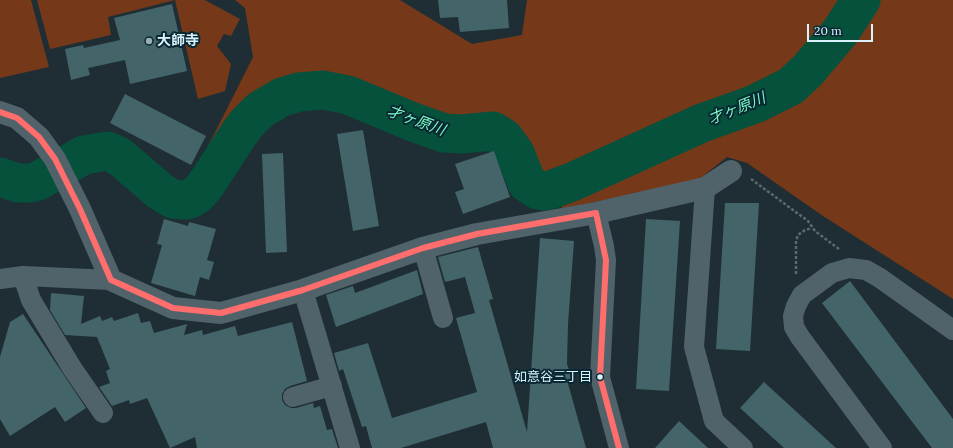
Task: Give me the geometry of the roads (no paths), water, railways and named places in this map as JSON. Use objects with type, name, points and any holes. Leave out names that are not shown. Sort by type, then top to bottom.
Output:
[{"type":"street","points":[[0,112],[17,118],[39,136],[55,159],[80,209],[111,280]]},
{"type":"street","points":[[0,279],[23,276],[111,280],[173,308],[221,313],[303,290],[423,248],[477,234],[596,213],[705,188],[731,171]]},
{"type":"street","points":[[705,188],[694,348],[714,421],[743,448]]},
{"type":"street","points":[[596,213],[606,260],[600,377],[618,448]]},
{"type":"street","points":[[423,248],[443,318]]},
{"type":"street","points":[[882,448],[794,327],[793,316],[802,295],[832,273],[849,268],[866,270],[880,278],[953,330]]},
{"type":"street","points":[[23,276],[31,300],[72,368],[103,413]]},
{"type":"street","points":[[303,290],[350,448]]},
{"type":"street","points":[[293,397],[332,386]]},
{"type":"waterway","name":"才ヶ原川","points":[[0,177],[18,183],[31,183],[38,181],[84,155],[107,151],[120,157],[161,192],[173,199],[190,199],[198,194],[207,183],[238,135],[260,110],[282,97],[299,92],[323,90],[348,95],[444,133],[461,134],[493,131],[504,138],[515,153],[527,183],[538,190],[550,190],[572,182],[702,123],[755,104],[791,86],[808,70],[841,31],[861,0]]},
{"type":"place","name":"大師寺","points":[[149,41]]},
{"type":"place","name":"如意谷三丁目","points":[[600,377]]}]
